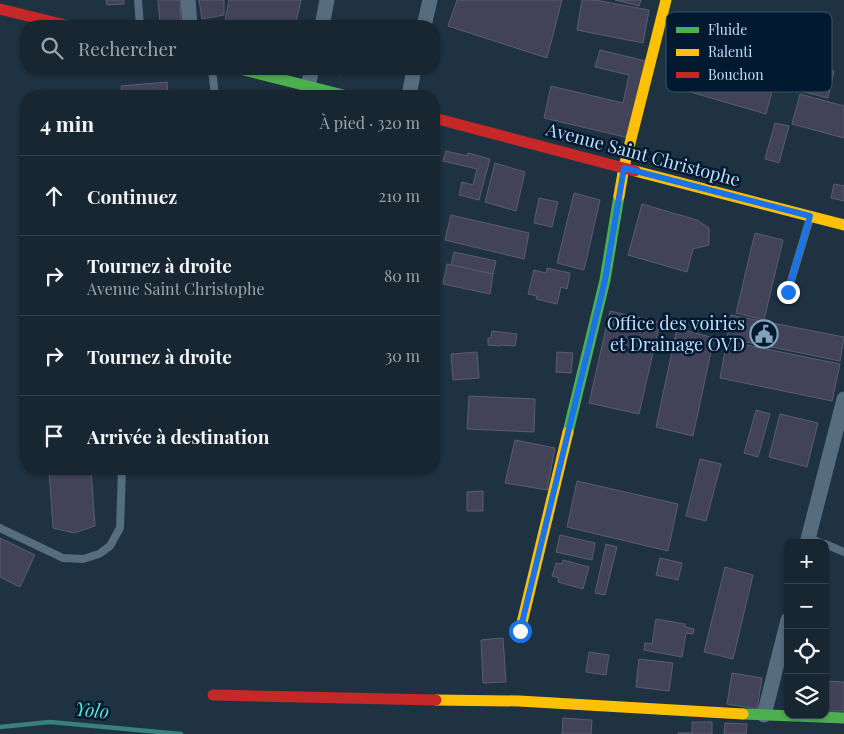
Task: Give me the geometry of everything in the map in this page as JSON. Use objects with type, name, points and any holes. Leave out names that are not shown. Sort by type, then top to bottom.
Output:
[{"type":"street","points":[[188,0],[190,20]]},
{"type":"street","points":[[323,20],[328,0]]},
{"type":"street","points":[[425,20],[430,0]]},
{"type":"street","points":[[520,631],[605,280],[624,168],[666,0]]},
{"type":"street","points":[[0,9],[45,20]]},
{"type":"street","points":[[264,75],[324,90]]},
{"type":"street","points":[[308,86],[311,75]]},
{"type":"street","points":[[409,90],[413,75]]},
{"type":"street","name":"Avenue Saint Christophe","points":[[440,120],[844,225]]},
{"type":"street","points":[[812,539],[844,399]]},
{"type":"street","points":[[764,715],[786,629]]},
{"type":"street","points":[[213,695],[384,700],[519,701],[844,718]]},
{"type":"lane","points":[[138,0],[140,20]]},
{"type":"lane","points":[[213,75],[214,90]]},
{"type":"lane","points":[[788,292],[810,216]]},
{"type":"lane","points":[[0,528],[63,558],[83,559],[99,554],[110,546],[120,528],[122,475]]},
{"type":"lane","points":[[829,546],[844,552]]},
{"type":"building","points":[[106,0],[124,0],[124,4],[107,5]]},
{"type":"building","points":[[158,0],[180,0],[181,20],[160,20]]},
{"type":"building","points":[[199,0],[224,0],[224,15],[202,19]]},
{"type":"building","points":[[229,0],[301,0],[296,20],[225,20]]},
{"type":"building","points":[[457,0],[562,0],[547,58],[448,26]]},
{"type":"building","points":[[582,0],[595,0],[649,10],[643,43],[577,30]]},
{"type":"building","points":[[615,0],[641,0],[639,6]]},
{"type":"building","points":[[600,50],[646,61],[629,138],[544,118],[551,86],[623,103],[629,75],[595,67]]},
{"type":"building","points":[[167,82],[168,90],[121,90],[121,86]]},
{"type":"building","points":[[690,92],[772,92],[766,114]]},
{"type":"building","points":[[804,92],[829,92],[828,98]]},
{"type":"building","points":[[800,94],[844,106],[844,138],[792,124]]},
{"type":"building","points":[[775,123],[789,126],[779,163],[765,159]]},
{"type":"building","points":[[446,151],[467,156],[468,153],[490,159],[479,200],[459,195],[462,182],[473,185],[477,169],[443,161]]},
{"type":"building","points":[[495,163],[525,172],[516,211],[485,202]]},
{"type":"building","points":[[834,184],[844,186],[844,201],[831,198]]},
{"type":"building","points":[[574,193],[600,200],[584,270],[557,263]]},
{"type":"building","points":[[539,198],[558,202],[552,227],[534,223]]},
{"type":"building","points":[[642,204],[697,220],[709,228],[709,245],[693,249],[687,272],[628,255]]},
{"type":"building","points":[[451,215],[529,233],[524,259],[445,240]]},
{"type":"building","points":[[755,233],[783,240],[764,320],[736,313]]},
{"type":"building","points":[[454,252],[496,261],[493,274],[451,266]]},
{"type":"building","points":[[447,264],[493,274],[490,294],[443,284]]},
{"type":"building","points":[[547,268],[570,273],[567,289],[561,287],[557,304],[536,299],[537,296],[528,294],[534,270],[546,273]]},
{"type":"building","points":[[610,311],[660,322],[639,414],[589,403]]},
{"type":"building","points":[[731,315],[844,337],[840,361],[727,338]]},
{"type":"building","points":[[677,328],[714,338],[693,436],[656,427]]},
{"type":"building","points":[[492,331],[517,334],[515,346],[488,345],[488,338],[491,338]]},
{"type":"building","points":[[727,341],[840,364],[832,401],[720,378]]},
{"type":"building","points":[[477,352],[479,378],[453,380],[451,354]]},
{"type":"building","points":[[557,352],[573,353],[571,373],[556,372]]},
{"type":"building","points":[[469,396],[535,399],[534,432],[467,429]]},
{"type":"building","points":[[756,410],[770,414],[758,457],[744,453]]},
{"type":"building","points":[[780,414],[818,423],[807,467],[769,457]]},
{"type":"building","points":[[515,440],[555,448],[547,490],[505,483]]},
{"type":"building","points":[[700,459],[721,464],[706,521],[686,516]]},
{"type":"building","points":[[49,475],[91,475],[95,526],[74,533],[53,528]]},
{"type":"building","points":[[577,481],[678,504],[668,551],[567,527]]},
{"type":"building","points":[[483,491],[483,511],[467,511],[467,492]]},
{"type":"building","points":[[560,535],[595,543],[592,560],[556,552]]},
{"type":"building","points":[[0,538],[35,555],[20,587],[0,577]]},
{"type":"building","points":[[606,544],[617,547],[605,595],[595,593]]},
{"type":"building","points":[[660,558],[682,563],[678,580],[656,575]]},
{"type":"building","points":[[563,560],[589,567],[583,589],[558,582],[559,578],[552,576],[556,563],[562,564]]},
{"type":"building","points":[[725,567],[753,575],[733,659],[704,652]]},
{"type":"building","points":[[656,619],[685,624],[685,627],[694,629],[693,634],[686,633],[682,657],[644,650],[645,643],[652,644]]},
{"type":"building","points":[[503,638],[506,682],[483,683],[481,640]]},
{"type":"building","points":[[589,652],[609,655],[606,675],[586,672]]},
{"type":"building","points":[[639,659],[673,663],[669,691],[636,687]]},
{"type":"building","points":[[732,673],[762,678],[757,709],[727,704]]},
{"type":"building","points":[[829,681],[844,682],[844,711],[829,711]]},
{"type":"building","points":[[563,718],[592,720],[591,734],[562,734]]},
{"type":"building","points":[[692,722],[712,722],[712,734],[678,734],[692,733]]},
{"type":"building","points":[[725,723],[747,724],[746,734],[724,734]]},
{"type":"waterway","name":"Yolo","points":[[0,727],[50,722],[181,734]]},
{"type":"traffic: fast","points":[[264,75],[323,90]]},
{"type":"traffic: fast","points":[[568,432],[605,280],[619,196]]},
{"type":"traffic: fast","points":[[743,714],[844,718]]},
{"type":"traffic: slow","points":[[619,196],[624,167],[666,0]]},
{"type":"traffic: slow","points":[[635,171],[844,225]]},
{"type":"traffic: slow","points":[[520,631],[568,432]]},
{"type":"traffic: slow","points":[[436,700],[519,701],[743,714]]},
{"type":"traffic: jam","points":[[0,9],[45,20]]},
{"type":"traffic: jam","points":[[440,120],[635,171]]},
{"type":"traffic: jam","points":[[213,695],[436,700]]},
{"type":"place","name":"Office des voiries et Drainage OVD","points":[[764,334]]},
{"type":"route","points":[[520,631],[605,280],[624,168],[810,216],[788,292]]}]
